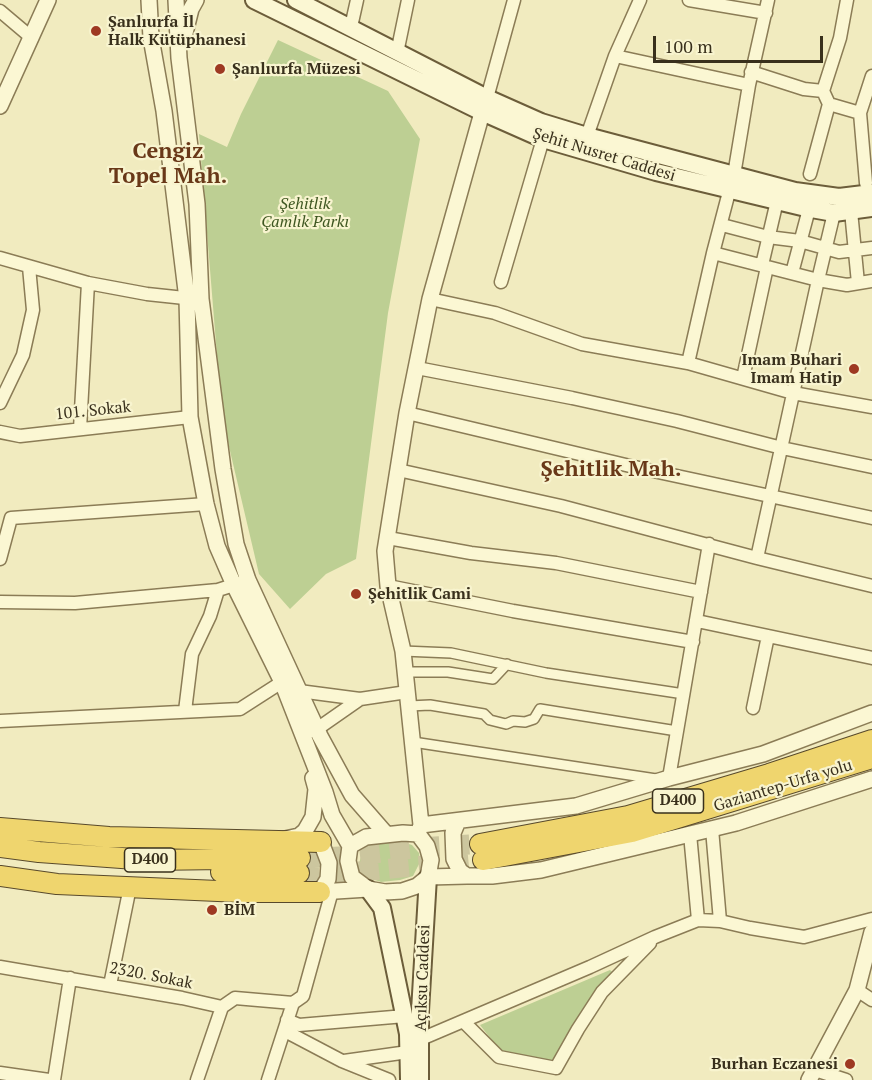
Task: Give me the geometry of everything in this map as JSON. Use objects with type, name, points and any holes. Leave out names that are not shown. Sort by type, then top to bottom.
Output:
[{"type":"highway","name":"Gaziantep-Urfa yolu","points":[[872,740],[769,774],[628,816],[481,852],[632,832],[872,758]]},
{"type":"highway","points":[[0,828],[109,837],[321,842]]},
{"type":"highway","name":"D400","points":[[0,847],[149,860],[300,865],[146,872],[0,860]]},
{"type":"highway","points":[[0,876],[57,884],[241,892],[326,892]]},
{"type":"main road","name":"Şehit Nusret Caddesi","points":[[254,0],[484,105],[732,182],[777,201],[809,209],[843,212],[872,208]]},
{"type":"main road","name":"Şehit Nusret Caddesi","points":[[296,0],[351,27],[543,139],[656,172],[839,197],[869,188]]},
{"type":"main road","name":"Açıksu Caddesi","points":[[420,1080],[428,877]]},
{"type":"main road","name":"Açıksu Caddesi","points":[[368,889],[382,908],[405,1016],[410,1080]]},
{"type":"street","points":[[0,106],[48,0]]},
{"type":"street","points":[[149,0],[151,38],[237,544],[241,582],[282,682],[310,731],[352,795],[386,834]]},
{"type":"street","points":[[176,0],[179,58],[196,204],[190,417],[206,504],[218,546],[241,582],[298,691],[332,815],[350,846],[348,861],[352,877],[368,889]]},
{"type":"street","points":[[179,58],[191,9],[196,0]]},
{"type":"street","points":[[351,27],[357,0]]},
{"type":"street","points":[[397,53],[408,0]]},
{"type":"street","points":[[428,877],[431,860],[420,830],[403,651],[388,586],[385,551],[407,413],[430,299],[514,0]]},
{"type":"street","points":[[587,136],[615,56],[640,0]]},
{"type":"street","points":[[689,0],[766,13]]},
{"type":"street","points":[[688,363],[732,182],[748,85],[768,0]]},
{"type":"street","points":[[810,174],[830,105],[824,91],[840,38],[847,0]]},
{"type":"street","points":[[0,11],[32,38]]},
{"type":"street","points":[[615,56],[748,85]]},
{"type":"street","points":[[752,72],[804,89],[824,91]]},
{"type":"street","points":[[869,188],[860,113],[872,76]]},
{"type":"street","points":[[830,105],[860,113]]},
{"type":"street","points":[[501,282],[543,139]]},
{"type":"street","points":[[743,378],[765,266],[768,237],[777,201]]},
{"type":"street","points":[[792,273],[809,209]]},
{"type":"street","points":[[757,558],[825,248],[843,212]]},
{"type":"street","points":[[843,212],[856,251],[858,284]]},
{"type":"street","points":[[722,225],[768,237],[800,241],[839,252],[872,248]]},
{"type":"street","points":[[713,253],[818,280],[847,285],[872,281]]},
{"type":"street","points":[[0,258],[88,283],[194,299]]},
{"type":"street","points":[[0,403],[23,355],[33,310],[29,267]]},
{"type":"street","points":[[80,429],[88,283]]},
{"type":"street","points":[[430,299],[495,314],[582,344],[688,363],[793,393],[872,407]]},
{"type":"street","points":[[417,368],[677,421],[782,448],[872,467]]},
{"type":"street","points":[[407,413],[630,466],[872,518]]},
{"type":"street","name":"101. Sokak","points":[[0,432],[20,436],[190,417]]},
{"type":"street","points":[[398,470],[561,506],[872,586]]},
{"type":"street","points":[[0,559],[10,518],[206,504]]},
{"type":"street","points":[[388,538],[471,553],[556,563],[701,592]]},
{"type":"street","points":[[665,779],[684,694],[709,544]]},
{"type":"street","points":[[0,602],[75,603],[218,590],[241,582]]},
{"type":"street","points":[[388,586],[513,611],[693,642]]},
{"type":"street","points":[[185,711],[192,654],[210,616],[218,590]]},
{"type":"street","points":[[697,621],[872,658]]},
{"type":"street","points":[[753,708],[768,636]]},
{"type":"street","points":[[403,651],[451,653],[546,673],[684,694]]},
{"type":"street","points":[[405,672],[448,672],[493,680],[507,664]]},
{"type":"street","points":[[282,682],[298,691],[360,699],[408,699],[484,714],[490,720],[506,724],[534,719],[540,709],[677,731]]},
{"type":"street","points":[[0,721],[240,709],[282,682]]},
{"type":"street","points":[[310,731],[360,699]]},
{"type":"street","points":[[268,1080],[293,1003],[303,996],[328,879],[329,863],[321,842],[350,846],[366,837],[420,830],[458,821],[576,806],[665,779],[763,754],[872,713]]},
{"type":"street","points":[[275,842],[299,836],[305,831],[313,817],[316,789],[310,731]]},
{"type":"street","points":[[413,742],[665,779]]},
{"type":"street","points":[[326,892],[368,889],[385,892],[402,891],[417,886],[428,877],[492,876],[541,870],[736,823],[872,779]]},
{"type":"street","points":[[458,821],[453,833],[454,859],[460,871],[467,876]]},
{"type":"street","points":[[712,829],[720,921]]},
{"type":"street","points":[[690,834],[698,920]]},
{"type":"street","points":[[110,985],[130,887]]},
{"type":"street","points":[[420,1039],[698,920],[720,921],[804,937],[872,919]]},
{"type":"street","points":[[463,1021],[499,1057],[556,1068],[602,992],[655,937]]},
{"type":"street","points":[[846,1080],[812,1075],[857,990],[871,938]]},
{"type":"street","name":"2320. Sokak","points":[[0,967],[222,1007],[235,998],[293,1003]]},
{"type":"street","points":[[54,1080],[70,978]]},
{"type":"street","points":[[857,990],[872,1000]]},
{"type":"street","points":[[197,1080],[222,1007]]},
{"type":"street","points":[[286,1026],[405,1016]]},
{"type":"street","points":[[286,1026],[342,1061],[389,1080]]},
{"type":"street","points":[[342,1061],[408,1052]]},
{"type":"street","points":[[0,1073],[19,1078],[49,1080]]},
{"type":"green space","name":"Şehitlik Çamlık Parkı","points":[[278,40],[388,91],[420,139],[388,313],[356,559],[326,574],[290,609],[259,574],[222,417],[199,134],[227,147]]},
{"type":"green space","points":[[399,841],[412,845],[419,853],[420,862],[413,876],[381,882],[363,876],[358,866],[363,851],[380,842]]},
{"type":"green space","points":[[610,970],[616,975],[557,1060],[547,1061],[501,1052],[480,1025]]},
{"type":"tunnel","points":[[300,858],[353,856],[427,847],[480,844]]},
{"type":"tunnel","points":[[299,873],[354,872],[483,860]]},
{"type":"place","name":"Şanlıurfa İl Halk Kütüphanesi","points":[[96,31]]},
{"type":"place","name":"Şanlıurfa Müzesi","points":[[220,69]]},
{"type":"place","name":"Imam Buhari Imam Hatip","points":[[854,369]]},
{"type":"place","name":"Şehitlik Cami","points":[[356,594]]},
{"type":"place","name":"BİM","points":[[212,910]]},
{"type":"place","name":"Burhan Eczanesi","points":[[850,1064]]},
{"type":"district","name":"Cengiz Topel Mah.","points":[[168,164]]},
{"type":"district","name":"Şehitlik Mah.","points":[[611,470]]}]
